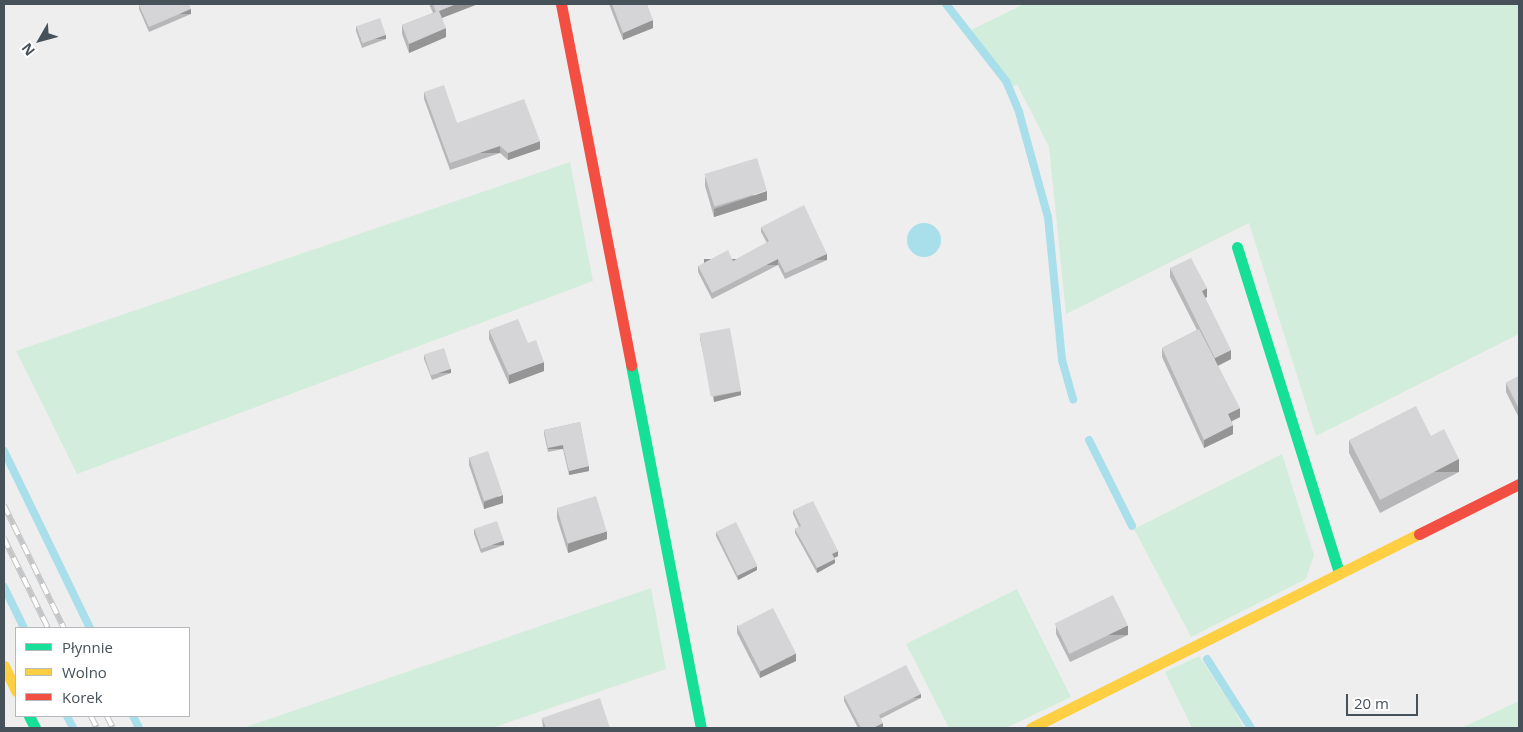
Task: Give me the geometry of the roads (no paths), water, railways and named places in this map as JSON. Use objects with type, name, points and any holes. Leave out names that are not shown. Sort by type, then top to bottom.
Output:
[{"type":"street","points":[[561,4],[701,728]]},
{"type":"street","points":[[1236,247],[1340,573]]},
{"type":"street","points":[[1031,728],[1519,484]]},
{"type":"street","points":[[4,666],[15,689]]},
{"type":"street","points":[[29,717],[35,728]]},
{"type":"water","points":[[924,223],[931,224],[936,228],[940,233],[940,247],[936,252],[931,256],[924,257],[917,256],[912,252],[908,247],[907,240],[908,233],[912,228],[917,224]]},
{"type":"waterway","points":[[946,4],[1006,81],[1019,112],[1048,217],[1062,360],[1073,399]]},
{"type":"waterway","points":[[1089,440],[1132,526]]},
{"type":"waterway","points":[[4,451],[90,627]]},
{"type":"waterway","points":[[4,587],[24,627]]},
{"type":"waterway","points":[[1207,659],[1251,728]]},
{"type":"waterway","points":[[68,717],[73,728]]},
{"type":"waterway","points":[[134,717],[139,728]]},
{"type":"railway","points":[[4,505],[64,627]]},
{"type":"railway","points":[[4,538],[48,627]]},
{"type":"railway","points":[[92,717],[97,728]]},
{"type":"railway","points":[[108,717],[113,728]]}]
